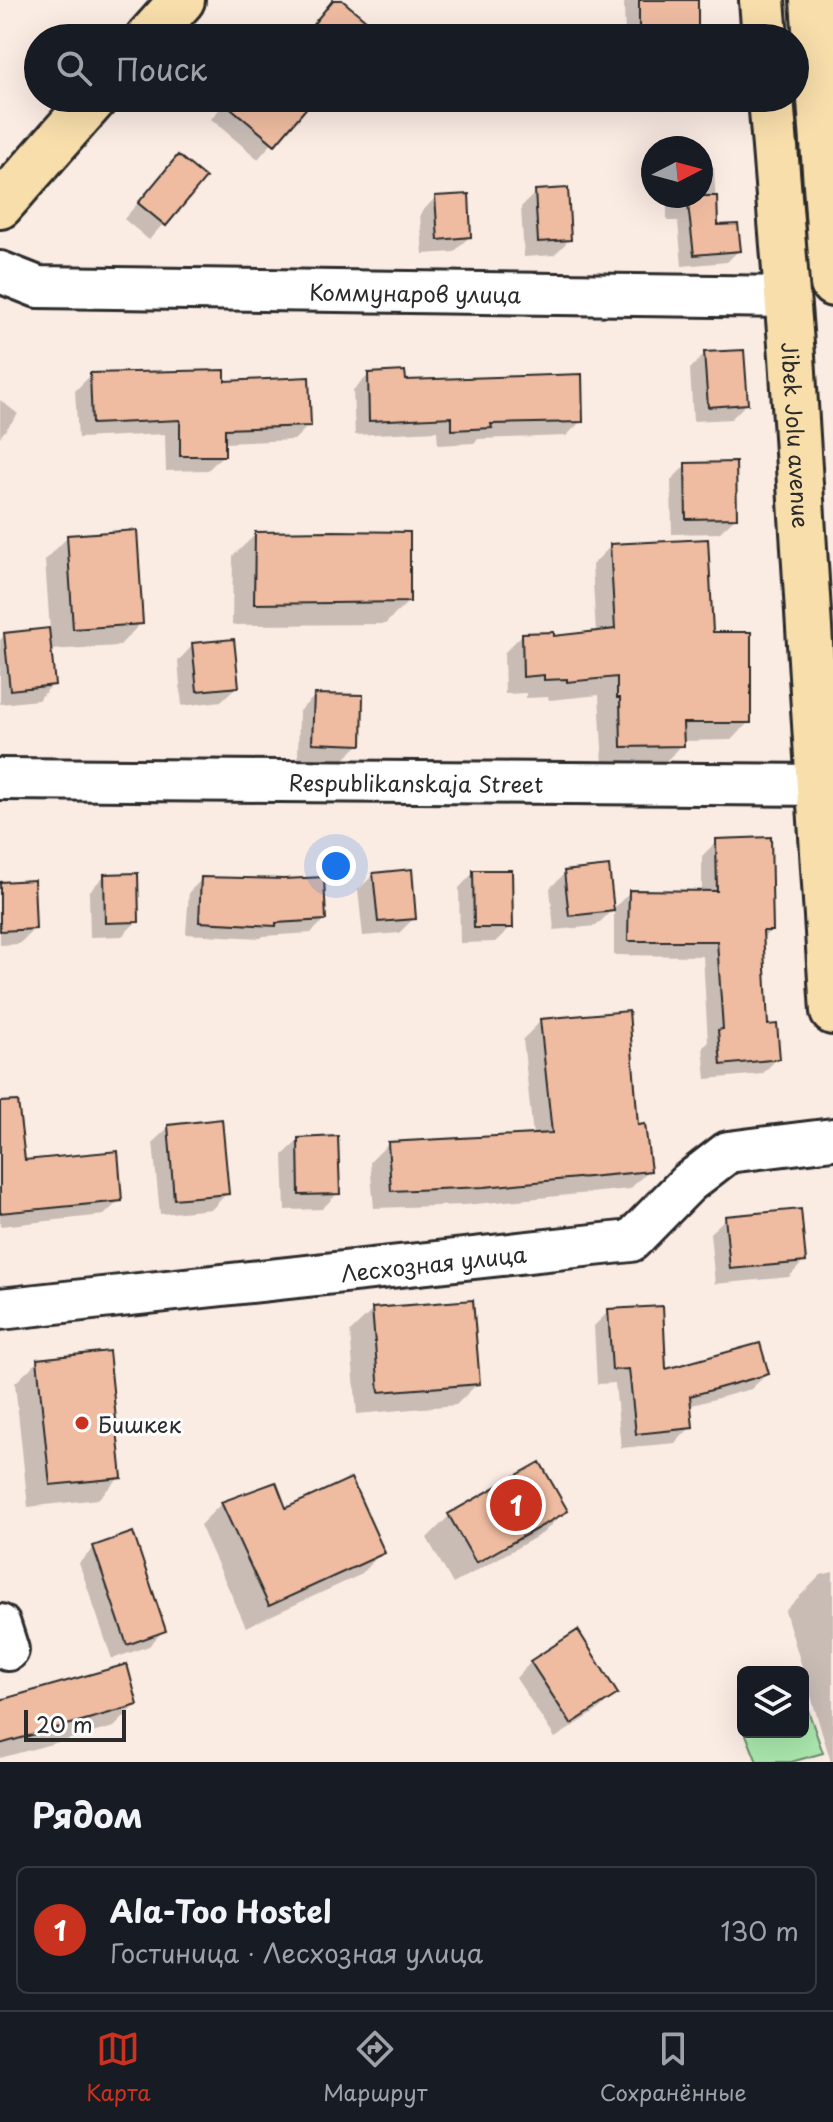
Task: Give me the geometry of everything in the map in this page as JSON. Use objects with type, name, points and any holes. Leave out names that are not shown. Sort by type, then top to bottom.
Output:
[{"type":"main road","points":[[161,24],[182,0]]},
{"type":"main road","points":[[762,0],[764,24]]},
{"type":"main road","points":[[813,0],[833,284]]},
{"type":"main road","points":[[0,206],[83,112]]},
{"type":"main road","name":"Jibek Jolu avenue","points":[[772,112],[826,785],[833,1012]]},
{"type":"main road","name":"Коммунаров улица","points":[[787,297],[833,297]]},
{"type":"street","name":"Коммунаров улица","points":[[0,272],[38,287],[787,297]]},
{"type":"street","name":"Respublikanskaja Street","points":[[0,779],[826,785]]},
{"type":"street","name":"Лесхозная улица","points":[[0,1309],[631,1241],[688,1183],[728,1152],[833,1139]]},
{"type":"green space","points":[[809,1713],[823,1753],[791,1762],[757,1762],[747,1738],[809,1738]]},
{"type":"building","points":[[333,0],[342,0],[370,24],[313,24]]},
{"type":"building","points":[[639,0],[698,0],[698,24],[639,24]]},
{"type":"building","points":[[236,112],[303,112],[275,145]]},
{"type":"building","points":[[178,155],[206,178],[166,226],[138,203]]},
{"type":"building","points":[[568,188],[571,240],[538,242],[535,190]]},
{"type":"building","points":[[469,194],[471,237],[438,240],[435,196]]},
{"type":"building","points":[[713,196],[717,196],[718,225],[738,224],[741,251],[694,255],[688,208],[713,208]]},
{"type":"building","points":[[744,350],[748,404],[708,407],[704,352]]},
{"type":"building","points":[[225,370],[225,381],[309,377],[311,426],[225,429],[225,456],[180,456],[180,420],[92,424],[90,373]]},
{"type":"building","points":[[405,371],[406,380],[582,374],[583,422],[491,424],[492,428],[452,430],[452,417],[369,421],[368,373]]},
{"type":"building","points":[[736,462],[737,518],[686,519],[685,463]]},
{"type":"building","points":[[137,530],[143,624],[73,629],[67,535]]},
{"type":"building","points":[[255,532],[410,532],[410,602],[254,604]]},
{"type":"building","points":[[708,539],[713,632],[751,632],[751,723],[683,723],[684,746],[621,747],[617,677],[567,682],[567,679],[544,680],[544,675],[523,677],[522,633],[554,632],[554,636],[615,629],[610,544]]},
{"type":"building","points":[[49,628],[55,685],[10,690],[4,633]]},
{"type":"building","points":[[234,639],[239,687],[197,691],[192,643]]},
{"type":"building","points":[[314,694],[363,695],[362,745],[312,743]]},
{"type":"building","points":[[771,837],[773,931],[763,931],[768,1025],[777,1024],[780,1059],[721,1065],[718,1030],[723,1029],[717,941],[628,941],[629,890],[717,891],[716,839]]},
{"type":"building","points":[[609,866],[614,911],[569,916],[564,871]]},
{"type":"building","points":[[412,869],[416,919],[378,922],[373,873]]},
{"type":"building","points":[[473,870],[512,870],[513,928],[474,928]]},
{"type":"building","points":[[138,873],[139,922],[105,923],[104,874]]},
{"type":"building","points":[[201,877],[324,877],[326,920],[276,923],[276,926],[199,922]]},
{"type":"building","points":[[34,880],[36,929],[0,931],[0,882]]},
{"type":"building","points":[[629,1011],[638,1125],[645,1124],[651,1171],[484,1187],[391,1191],[388,1142],[552,1133],[540,1019]]},
{"type":"building","points":[[18,1101],[25,1160],[118,1151],[122,1201],[0,1213],[0,1102]]},
{"type":"building","points":[[222,1119],[229,1194],[174,1199],[168,1125]]},
{"type":"building","points":[[338,1136],[340,1194],[299,1195],[298,1138]]},
{"type":"building","points":[[801,1209],[806,1262],[730,1269],[725,1216]]},
{"type":"building","points":[[473,1300],[480,1384],[379,1392],[372,1308]]},
{"type":"building","points":[[663,1306],[666,1369],[760,1343],[769,1374],[690,1396],[693,1428],[636,1434],[629,1369],[612,1370],[608,1309]]},
{"type":"building","points":[[109,1351],[122,1478],[50,1485],[37,1359]]},
{"type":"building","points":[[540,1462],[568,1511],[476,1563],[448,1514]]},
{"type":"building","points":[[351,1478],[385,1553],[269,1606],[221,1502],[276,1482],[286,1508]]},
{"type":"building","points":[[133,1532],[166,1631],[127,1645],[93,1546]]},
{"type":"building","points":[[578,1630],[618,1694],[571,1724],[530,1661]]},
{"type":"building","points":[[127,1664],[138,1705],[0,1744],[0,1700]]},
{"type":"place","name":"Бишкек","points":[[82,1423]]},
{"type":"place","name":"Ala-Too Hostel","points":[[516,1505]]}]
